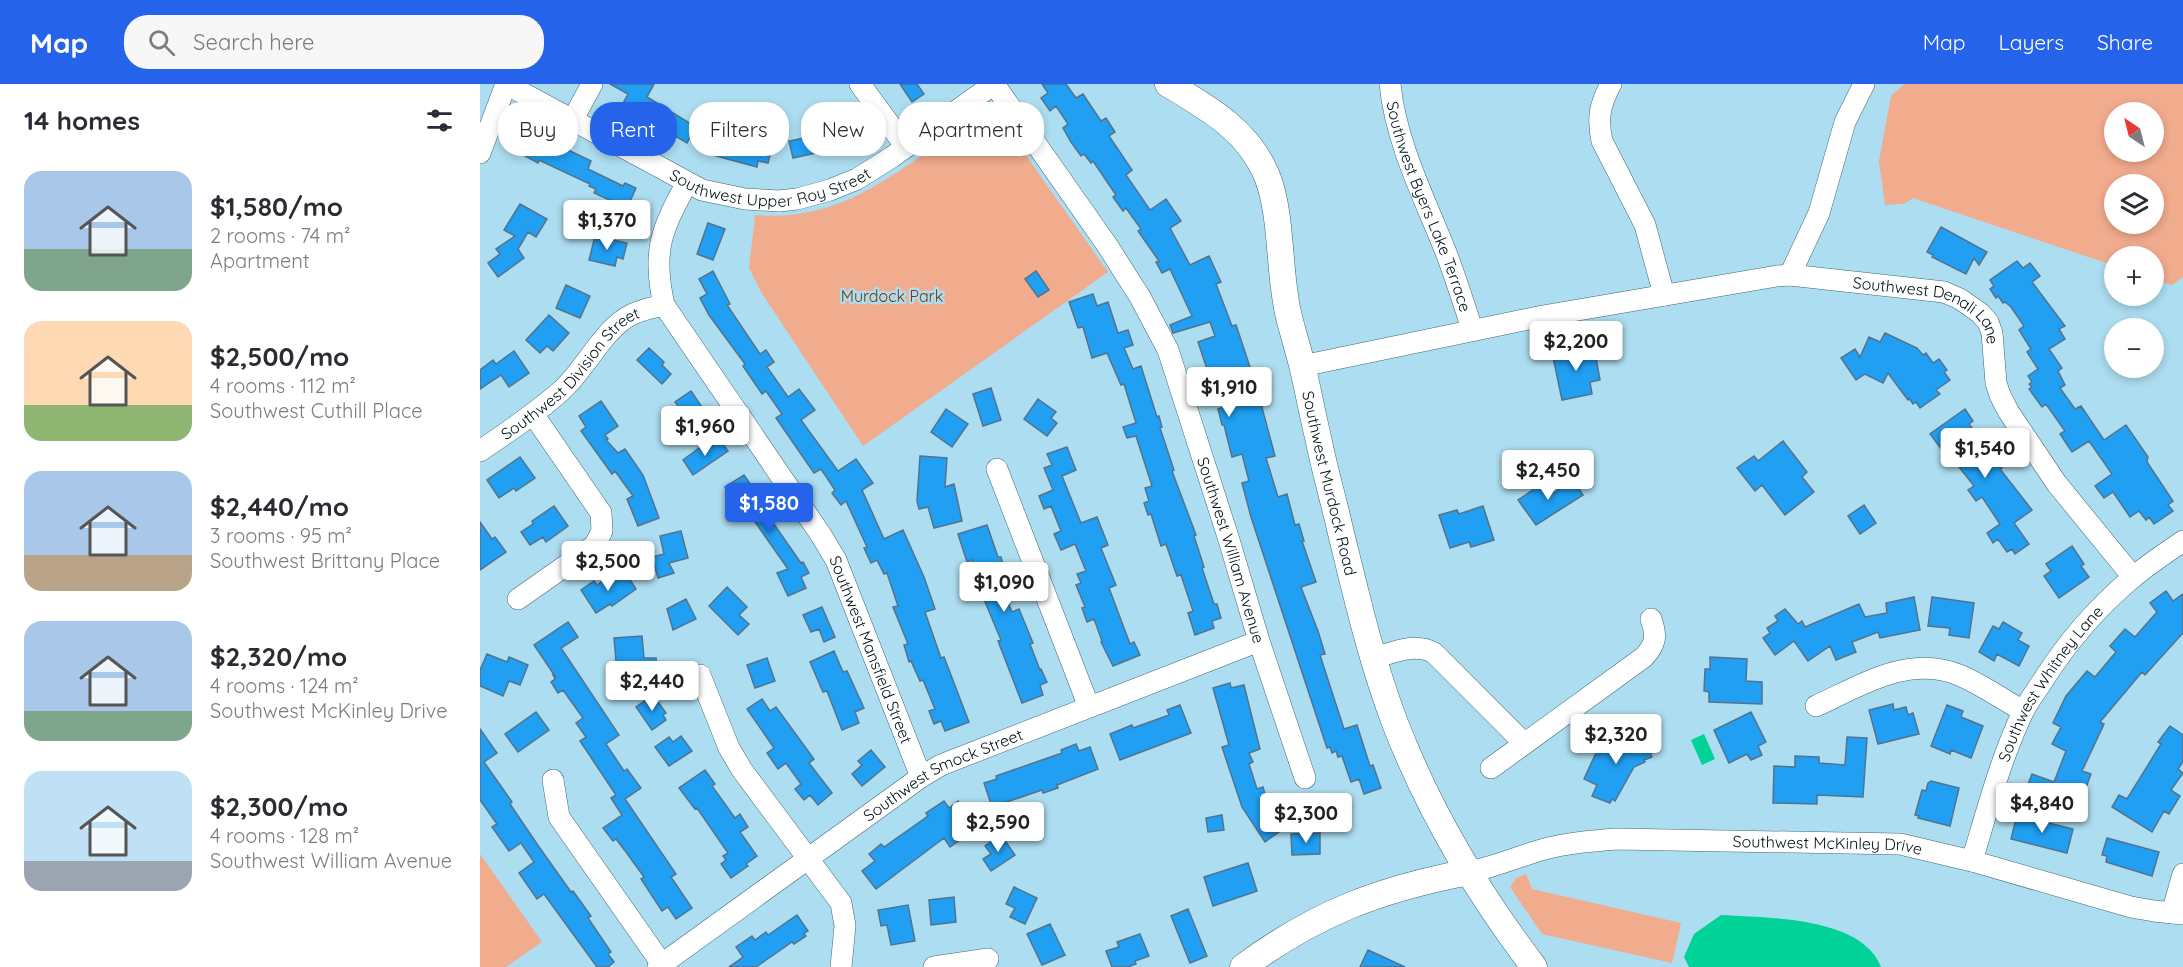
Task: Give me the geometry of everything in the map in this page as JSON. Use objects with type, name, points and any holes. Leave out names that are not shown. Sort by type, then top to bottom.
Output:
[{"type":"main road","name":"Southwest Murdock Road","points":[[1168,84],[1228,123],[1249,144],[1267,176],[1275,212],[1288,316],[1373,658],[1396,725],[1451,843],[1534,967]]},
{"type":"main road","points":[[1243,967],[1295,932],[1347,905],[1385,892],[1469,872]]},
{"type":"street","name":"Southwest Upper Roy Street","points":[[506,84],[540,102]]},
{"type":"street","points":[[480,153],[506,84]]},
{"type":"street","points":[[578,110],[592,84]]},
{"type":"street","points":[[860,84],[898,136]]},
{"type":"street","name":"Southwest Upper Roy Street","points":[[969,102],[994,84]]},
{"type":"street","name":"Southwest William Avenue","points":[[994,84],[1112,254],[1140,297],[1168,350],[1259,641],[1305,778]]},
{"type":"street","name":"Southwest Byers Lake Terrace","points":[[1390,84],[1392,105],[1411,167],[1447,256],[1472,329]]},
{"type":"street","points":[[1611,84],[1599,112],[1602,141],[1645,225],[1664,295]]},
{"type":"street","points":[[1790,275],[1819,213],[1845,122],[1864,84]]},
{"type":"street","name":"Southwest Upper Roy Street","points":[[578,122],[702,190],[745,199],[779,201],[797,199],[844,186],[898,152]]},
{"type":"street","name":"Southwest Mansfield Street","points":[[687,183],[671,210],[661,237],[657,263],[664,304],[836,560],[921,777]]},
{"type":"street","name":"Southwest Denali Lane","points":[[1302,366],[1472,329],[1790,275],[1944,292],[1960,299],[1980,313],[1988,322],[1992,333],[1996,382],[2008,411],[2057,484],[2133,577]]},
{"type":"street","name":"Southwest Division Street","points":[[480,452],[533,414],[572,381],[615,326],[633,314],[664,304]]},
{"type":"street","points":[[518,599],[595,545],[602,531],[601,513],[533,414]]},
{"type":"street","points":[[997,470],[1089,707]]},
{"type":"street","name":"Southwest Whitney Lane","points":[[1972,861],[1997,776],[2023,711],[2072,639],[2103,604],[2133,577],[2183,541]]},
{"type":"street","points":[[1491,768],[1644,657],[1656,640],[1656,631],[1651,619]]},
{"type":"street","name":"Southwest Smock Street","points":[[661,966],[921,777],[941,765],[1259,641]]},
{"type":"street","points":[[1373,658],[1408,649],[1426,648],[1439,658],[1524,743]]},
{"type":"street","points":[[1816,706],[1892,672],[1928,667],[1958,675],[2023,711]]},
{"type":"street","points":[[700,675],[729,748],[742,770],[841,903],[846,926],[841,967]]},
{"type":"street","points":[[553,780],[559,817],[661,966]]},
{"type":"street","name":"Southwest McKinley Drive","points":[[1469,872],[1542,850],[1580,842],[1616,838],[1900,844],[1972,861],[2131,907],[2177,913]]},
{"type":"street","points":[[2177,913],[2183,874]]},
{"type":"street","points":[[934,967],[988,959]]},
{"type":"green space","points":[[1904,84],[2183,84],[2183,277],[2172,285],[2164,283],[2164,246],[2104,246],[2104,262],[1913,198],[1904,204],[1885,205],[1879,161],[1891,96]]},
{"type":"green space","name":"Murdock Park","points":[[921,156],[1026,156],[1108,272],[863,446],[761,292],[749,268],[755,215],[782,216],[831,206],[876,186]]},
{"type":"green space","points":[[480,854],[542,942],[506,967],[480,967]]},
{"type":"green space","points":[[1526,874],[1532,889],[1681,923],[1672,963],[1542,934],[1510,887],[1516,878]]},
{"type":"shaded area","points":[[1704,734],[1715,759],[1702,765],[1691,740]]},
{"type":"shaded area","points":[[1721,915],[1787,919],[1834,929],[1854,938],[1871,950],[1881,967],[1689,967],[1684,957],[1694,934]]},
{"type":"building","points":[[610,84],[654,84],[647,97],[655,102],[624,102],[628,94]]},
{"type":"building","points":[[900,84],[917,84],[924,94],[912,102]]},
{"type":"building","points":[[1042,84],[1066,84],[1076,98],[1083,94],[1101,121],[1106,118],[1115,132],[1109,136],[1132,170],[1126,175],[1150,210],[1166,199],[1181,221],[1170,228],[1190,265],[1209,256],[1221,282],[1216,284],[1232,326],[1236,325],[1256,385],[1275,456],[1266,458],[1278,497],[1287,494],[1295,525],[1299,524],[1304,541],[1302,541],[1316,582],[1301,587],[1325,654],[1320,655],[1344,729],[1357,725],[1370,766],[1373,765],[1381,788],[1364,794],[1359,779],[1351,782],[1342,756],[1338,757],[1336,751],[1332,753],[1330,747],[1327,748],[1251,517],[1242,483],[1249,481],[1242,454],[1232,457],[1224,425],[1222,425],[1218,409],[1231,405],[1223,380],[1212,384],[1198,342],[1215,336],[1210,322],[1173,333],[1170,325],[1192,316],[1170,269],[1162,273],[1156,262],[1159,261],[1138,231],[1141,229],[1126,208],[1123,211],[1113,197],[1116,195],[1093,161],[1091,163],[1084,154],[1081,156],[1071,142],[1063,128],[1068,124],[1056,106],[1050,111],[1041,98],[1048,93]]},
{"type":"building","points":[[677,115],[689,123],[687,143],[677,137]]},
{"type":"building","points":[[801,139],[802,156],[793,158],[789,141]]},
{"type":"building","points":[[578,155],[591,161],[588,169],[623,186],[625,183],[636,188],[627,208],[594,193],[596,189],[589,186],[590,184],[539,160],[538,163],[525,156]]},
{"type":"building","points":[[716,156],[770,156],[768,163],[758,161],[757,167]]},
{"type":"building","points":[[520,204],[547,219],[536,237],[528,232],[518,249],[524,258],[498,277],[488,263],[500,254],[496,249],[515,236],[504,230]]},
{"type":"building","points":[[708,223],[725,229],[713,260],[697,254]]},
{"type":"building","points":[[1941,227],[1987,252],[1979,265],[1974,258],[1966,274],[1932,257],[1933,255],[1927,252]]},
{"type":"building","points":[[595,236],[627,243],[623,259],[617,257],[615,266],[589,260]]},
{"type":"building","points":[[2017,261],[2023,268],[2030,263],[2040,276],[2032,282],[2065,326],[2059,329],[2065,339],[2049,349],[2062,368],[2058,371],[2065,385],[2060,388],[2075,409],[2081,406],[2104,440],[2126,425],[2148,457],[2147,462],[2173,501],[2168,505],[2173,511],[2154,524],[2149,517],[2146,520],[2139,511],[2130,517],[2113,492],[2104,498],[2095,486],[2112,474],[2089,441],[2072,452],[2060,434],[2065,431],[2046,404],[2042,407],[2029,389],[2032,387],[2029,384],[2032,382],[2028,376],[2038,369],[2027,352],[2031,349],[2019,330],[2024,326],[2011,307],[2003,303],[1998,296],[1996,298],[1990,289],[1994,286],[1990,280]]},
{"type":"building","points":[[713,271],[730,304],[727,305],[760,354],[766,350],[774,362],[767,367],[788,397],[799,389],[815,410],[801,420],[838,471],[856,459],[873,483],[862,490],[884,539],[903,530],[924,577],[935,609],[925,612],[941,658],[944,657],[969,722],[945,731],[941,721],[934,724],[929,711],[935,709],[923,680],[920,681],[911,661],[909,662],[904,645],[908,644],[893,607],[898,606],[887,573],[884,574],[877,560],[871,563],[864,548],[867,547],[846,501],[841,505],[832,493],[835,490],[821,469],[814,473],[776,418],[782,414],[766,391],[762,394],[743,366],[745,364],[709,315],[700,298],[707,294],[699,279]]},
{"type":"building","points":[[1036,271],[1049,290],[1038,297],[1025,279]]},
{"type":"building","points":[[566,285],[590,296],[580,318],[556,308]]},
{"type":"building","points":[[1093,294],[1097,306],[1108,302],[1118,333],[1128,330],[1133,345],[1124,348],[1133,369],[1141,366],[1157,417],[1159,416],[1162,427],[1160,428],[1174,470],[1172,471],[1196,535],[1194,536],[1204,567],[1202,568],[1214,604],[1217,604],[1221,618],[1212,621],[1214,628],[1195,635],[1188,613],[1193,611],[1181,575],[1177,576],[1166,544],[1161,546],[1151,514],[1148,515],[1144,503],[1149,501],[1145,488],[1152,486],[1136,436],[1127,438],[1123,427],[1136,423],[1124,384],[1121,385],[1107,353],[1092,358],[1083,327],[1078,328],[1069,302]]},
{"type":"building","points":[[549,315],[569,333],[553,351],[547,346],[540,353],[526,340]]},
{"type":"building","points":[[1885,333],[1917,348],[1923,355],[1926,353],[1933,363],[1939,359],[1947,370],[1944,372],[1950,380],[1936,390],[1940,394],[1920,408],[1916,402],[1913,404],[1909,398],[1908,400],[1888,373],[1883,383],[1865,374],[1856,380],[1841,358],[1855,349],[1860,357],[1869,337],[1880,342]]},
{"type":"building","points":[[1583,346],[1584,353],[1595,352],[1600,380],[1590,382],[1592,394],[1562,400],[1552,352]]},
{"type":"building","points":[[649,348],[664,362],[662,365],[671,374],[662,384],[637,360]]},
{"type":"building","points":[[514,351],[529,373],[509,387],[501,375],[480,389],[480,370],[493,360],[496,364]]},
{"type":"building","points":[[991,388],[1001,420],[983,426],[973,394]]},
{"type":"building","points":[[691,391],[706,413],[701,416],[706,424],[695,432],[675,402]]},
{"type":"building","points":[[1038,399],[1056,412],[1051,418],[1057,423],[1047,436],[1024,419]]},
{"type":"building","points":[[601,401],[618,426],[605,435],[608,439],[606,440],[618,453],[625,449],[643,475],[659,518],[638,526],[627,499],[633,496],[615,471],[612,474],[581,431],[586,427],[579,416]]},
{"type":"building","points":[[946,409],[968,424],[952,447],[931,432]]},
{"type":"building","points":[[1965,409],[1973,421],[1969,424],[2032,510],[2014,523],[2029,544],[2015,554],[2012,549],[2007,552],[1998,539],[1993,543],[1987,533],[2000,524],[1982,497],[1976,501],[1968,490],[1974,486],[1930,434]]},
{"type":"building","points":[[720,440],[728,451],[693,475],[683,460],[706,443],[709,448]]},
{"type":"building","points":[[1783,441],[1807,472],[1802,477],[1814,492],[1785,515],[1762,485],[1755,491],[1737,468],[1754,456],[1758,461]]},
{"type":"building","points":[[1067,447],[1076,470],[1062,476],[1081,523],[1097,517],[1108,545],[1101,548],[1116,585],[1109,588],[1130,644],[1134,642],[1140,655],[1113,666],[1101,642],[1094,619],[1087,622],[1082,608],[1085,607],[1076,585],[1081,583],[1077,574],[1086,571],[1075,544],[1061,550],[1054,534],[1061,531],[1051,506],[1044,509],[1039,496],[1053,490],[1044,468],[1052,465],[1047,454]]},
{"type":"building","points":[[920,456],[947,458],[945,487],[954,484],[962,521],[934,528],[928,507],[919,509],[917,501]]},
{"type":"building","points":[[520,457],[535,478],[516,491],[514,488],[499,498],[487,480]]},
{"type":"building","points":[[744,475],[767,508],[764,510],[801,563],[803,562],[809,573],[801,577],[806,588],[788,596],[777,573],[788,569],[753,519],[749,521],[725,487]]},
{"type":"building","points":[[1546,481],[1554,493],[1568,483],[1570,487],[1575,483],[1583,495],[1536,525],[1518,500]]},
{"type":"building","points":[[1864,505],[1876,523],[1860,534],[1848,516]]},
{"type":"building","points":[[554,506],[568,526],[546,542],[543,537],[530,545],[521,532],[533,524],[532,521]]},
{"type":"building","points":[[1483,506],[1494,540],[1471,547],[1469,542],[1450,548],[1439,515],[1457,510],[1459,514]]},
{"type":"building","points":[[480,522],[492,539],[495,537],[506,552],[480,570]]},
{"type":"building","points":[[987,525],[998,557],[1001,557],[1009,586],[1002,589],[1012,612],[1019,609],[1033,643],[1030,644],[1047,682],[1040,685],[1043,695],[1022,703],[998,641],[1001,640],[983,597],[972,560],[967,562],[958,534]]},
{"type":"building","points":[[681,531],[688,558],[669,563],[674,573],[658,578],[652,557],[664,554],[660,536]]},
{"type":"building","points":[[2072,546],[2084,564],[2081,566],[2089,577],[2059,598],[2044,576],[2051,571],[2046,564]]},
{"type":"building","points":[[625,572],[636,589],[612,606],[610,604],[596,613],[581,590],[594,581],[597,585],[610,576],[613,580]]},
{"type":"building","points":[[727,587],[747,607],[739,615],[749,624],[738,635],[709,606]]},
{"type":"building","points":[[2166,591],[2173,601],[2183,594],[2183,633],[2145,675],[2142,672],[2100,722],[2104,724],[2082,771],[2091,774],[2077,812],[2025,792],[2032,774],[2054,782],[2066,751],[2052,744],[2061,727],[2053,723],[2066,696],[2087,671],[2095,677],[2116,652],[2110,646],[2125,629],[2135,637],[2157,612],[2150,603]]},
{"type":"building","points":[[1914,597],[1920,630],[1880,638],[1878,632],[1852,642],[1856,652],[1836,660],[1830,646],[1808,661],[1794,641],[1775,655],[1763,638],[1770,633],[1767,628],[1778,621],[1775,616],[1785,609],[1798,624],[1802,621],[1805,627],[1859,604],[1865,617],[1887,613],[1886,603]]},
{"type":"building","points":[[1932,597],[1974,603],[1969,638],[1949,635],[1950,628],[1928,626]]},
{"type":"building","points":[[686,599],[696,619],[673,630],[667,609]]},
{"type":"building","points":[[822,607],[835,637],[824,642],[819,629],[811,632],[803,615]]},
{"type":"building","points":[[568,622],[578,637],[561,648],[619,735],[606,744],[624,771],[627,769],[641,788],[625,799],[676,874],[671,877],[692,908],[676,919],[668,907],[662,911],[641,879],[644,877],[616,839],[613,841],[603,828],[622,815],[611,798],[616,795],[580,741],[586,737],[576,723],[583,718],[563,690],[558,693],[551,682],[555,679],[553,675],[555,676],[534,645]]},
{"type":"building","points":[[2003,622],[2022,633],[2018,640],[2029,646],[2019,666],[1997,654],[1994,661],[1979,652],[1993,626],[1999,629]]},
{"type":"building","points":[[642,636],[644,658],[656,658],[657,670],[617,673],[614,638]]},
{"type":"building","points":[[834,651],[843,672],[847,671],[864,708],[855,712],[859,723],[842,730],[827,691],[823,692],[810,662]]},
{"type":"building","points":[[487,654],[507,662],[509,657],[528,665],[520,685],[509,681],[503,696],[480,686],[480,670]]},
{"type":"building","points":[[1710,657],[1747,659],[1746,681],[1762,682],[1762,704],[1709,702],[1709,692],[1704,691],[1705,669],[1710,669]]},
{"type":"building","points":[[767,658],[775,681],[755,688],[747,665]]},
{"type":"building","points":[[1230,683],[1231,688],[1244,685],[1260,749],[1249,753],[1253,762],[1249,764],[1257,789],[1263,787],[1269,808],[1283,829],[1265,842],[1242,807],[1222,747],[1229,745],[1213,688]]},
{"type":"building","points":[[653,695],[666,713],[663,715],[666,720],[652,730],[636,707]]},
{"type":"building","points":[[762,699],[770,711],[776,707],[814,759],[809,763],[832,793],[818,805],[810,795],[804,800],[795,789],[801,784],[786,763],[778,769],[767,753],[774,748],[747,709]]},
{"type":"building","points":[[1893,704],[1894,710],[1906,707],[1908,715],[1913,713],[1919,734],[1878,744],[1869,710]]},
{"type":"building","points":[[1180,705],[1191,733],[1120,760],[1110,734],[1132,725],[1133,728],[1169,715],[1167,710]]},
{"type":"building","points":[[1947,705],[1963,711],[1961,717],[1983,726],[1971,758],[1951,750],[1950,754],[1931,746]]},
{"type":"building","points":[[536,712],[549,730],[518,752],[505,734]]},
{"type":"building","points":[[1751,712],[1766,742],[1758,746],[1762,755],[1751,760],[1747,754],[1729,763],[1714,730]]},
{"type":"building","points":[[2170,726],[2183,735],[2183,762],[2178,769],[2183,773],[2171,790],[2180,796],[2169,814],[2164,811],[2152,832],[2112,807],[2119,795],[2127,799],[2161,744],[2158,742]]},
{"type":"building","points":[[480,729],[497,753],[484,762],[512,802],[510,804],[537,844],[591,916],[588,918],[611,952],[608,954],[614,962],[608,967],[597,967],[544,894],[537,899],[519,873],[534,862],[521,843],[509,851],[492,827],[497,824],[480,800]]},
{"type":"building","points":[[1636,731],[1638,738],[1641,736],[1643,742],[1646,741],[1652,757],[1634,767],[1615,801],[1612,799],[1610,803],[1592,796],[1597,785],[1584,779],[1600,744]]},
{"type":"building","points":[[681,736],[692,751],[669,766],[655,747],[669,737],[673,742]]},
{"type":"building","points":[[1847,737],[1867,738],[1863,797],[1817,795],[1817,804],[1773,803],[1774,766],[1795,767],[1795,756],[1819,757],[1819,763],[1845,765]]},
{"type":"building","points":[[1076,744],[1079,751],[1090,747],[1098,769],[1057,785],[1058,788],[1043,793],[1042,790],[992,807],[984,783],[997,779],[996,776],[1062,753],[1061,750]]},
{"type":"building","points":[[871,750],[885,767],[862,786],[852,774],[862,765],[858,761]]},
{"type":"building","points":[[705,770],[715,784],[712,786],[735,818],[740,814],[748,827],[740,832],[757,856],[746,864],[748,866],[731,878],[721,864],[726,860],[723,856],[728,853],[697,808],[695,809],[679,788]]},
{"type":"building","points":[[1931,781],[1959,788],[1950,826],[1918,818],[1919,816],[1915,815],[1922,790],[1926,791]]},
{"type":"building","points":[[1332,800],[1334,807],[1344,804],[1349,820],[1325,827],[1318,804]]},
{"type":"building","points":[[944,801],[949,808],[958,801],[977,828],[950,847],[944,838],[876,889],[862,871],[875,861],[869,854],[881,844],[884,847],[928,816],[926,813]]},
{"type":"building","points":[[1222,815],[1224,830],[1208,832],[1206,818]]},
{"type":"building","points":[[2017,815],[2073,829],[2067,853],[2011,839]]},
{"type":"building","points":[[1320,833],[1320,854],[1292,855],[1291,834]]},
{"type":"building","points":[[1001,835],[1015,855],[991,871],[983,859],[991,854],[985,846]]},
{"type":"building","points":[[2107,838],[2159,852],[2152,876],[2106,862],[2107,856],[2102,855]]},
{"type":"building","points":[[1248,863],[1257,891],[1213,906],[1204,877]]},
{"type":"building","points":[[1014,887],[1037,898],[1025,924],[1010,917],[1015,908],[1006,904]]},
{"type":"building","points":[[954,897],[956,922],[931,925],[929,900]]},
{"type":"building","points":[[908,905],[915,941],[891,945],[887,925],[881,926],[878,910]]},
{"type":"building","points":[[1188,909],[1207,956],[1190,963],[1171,916]]},
{"type":"building","points":[[797,915],[808,931],[804,933],[806,936],[794,944],[792,942],[756,967],[729,967],[743,957],[736,947],[752,936],[755,940],[766,932],[768,935]]},
{"type":"building","points":[[1050,924],[1065,955],[1042,965],[1027,934]]},
{"type":"building","points":[[1140,934],[1149,956],[1127,967],[1112,967],[1106,951],[1119,947],[1117,942]]},
{"type":"building","points":[[1368,950],[1405,967],[1360,967]]}]
